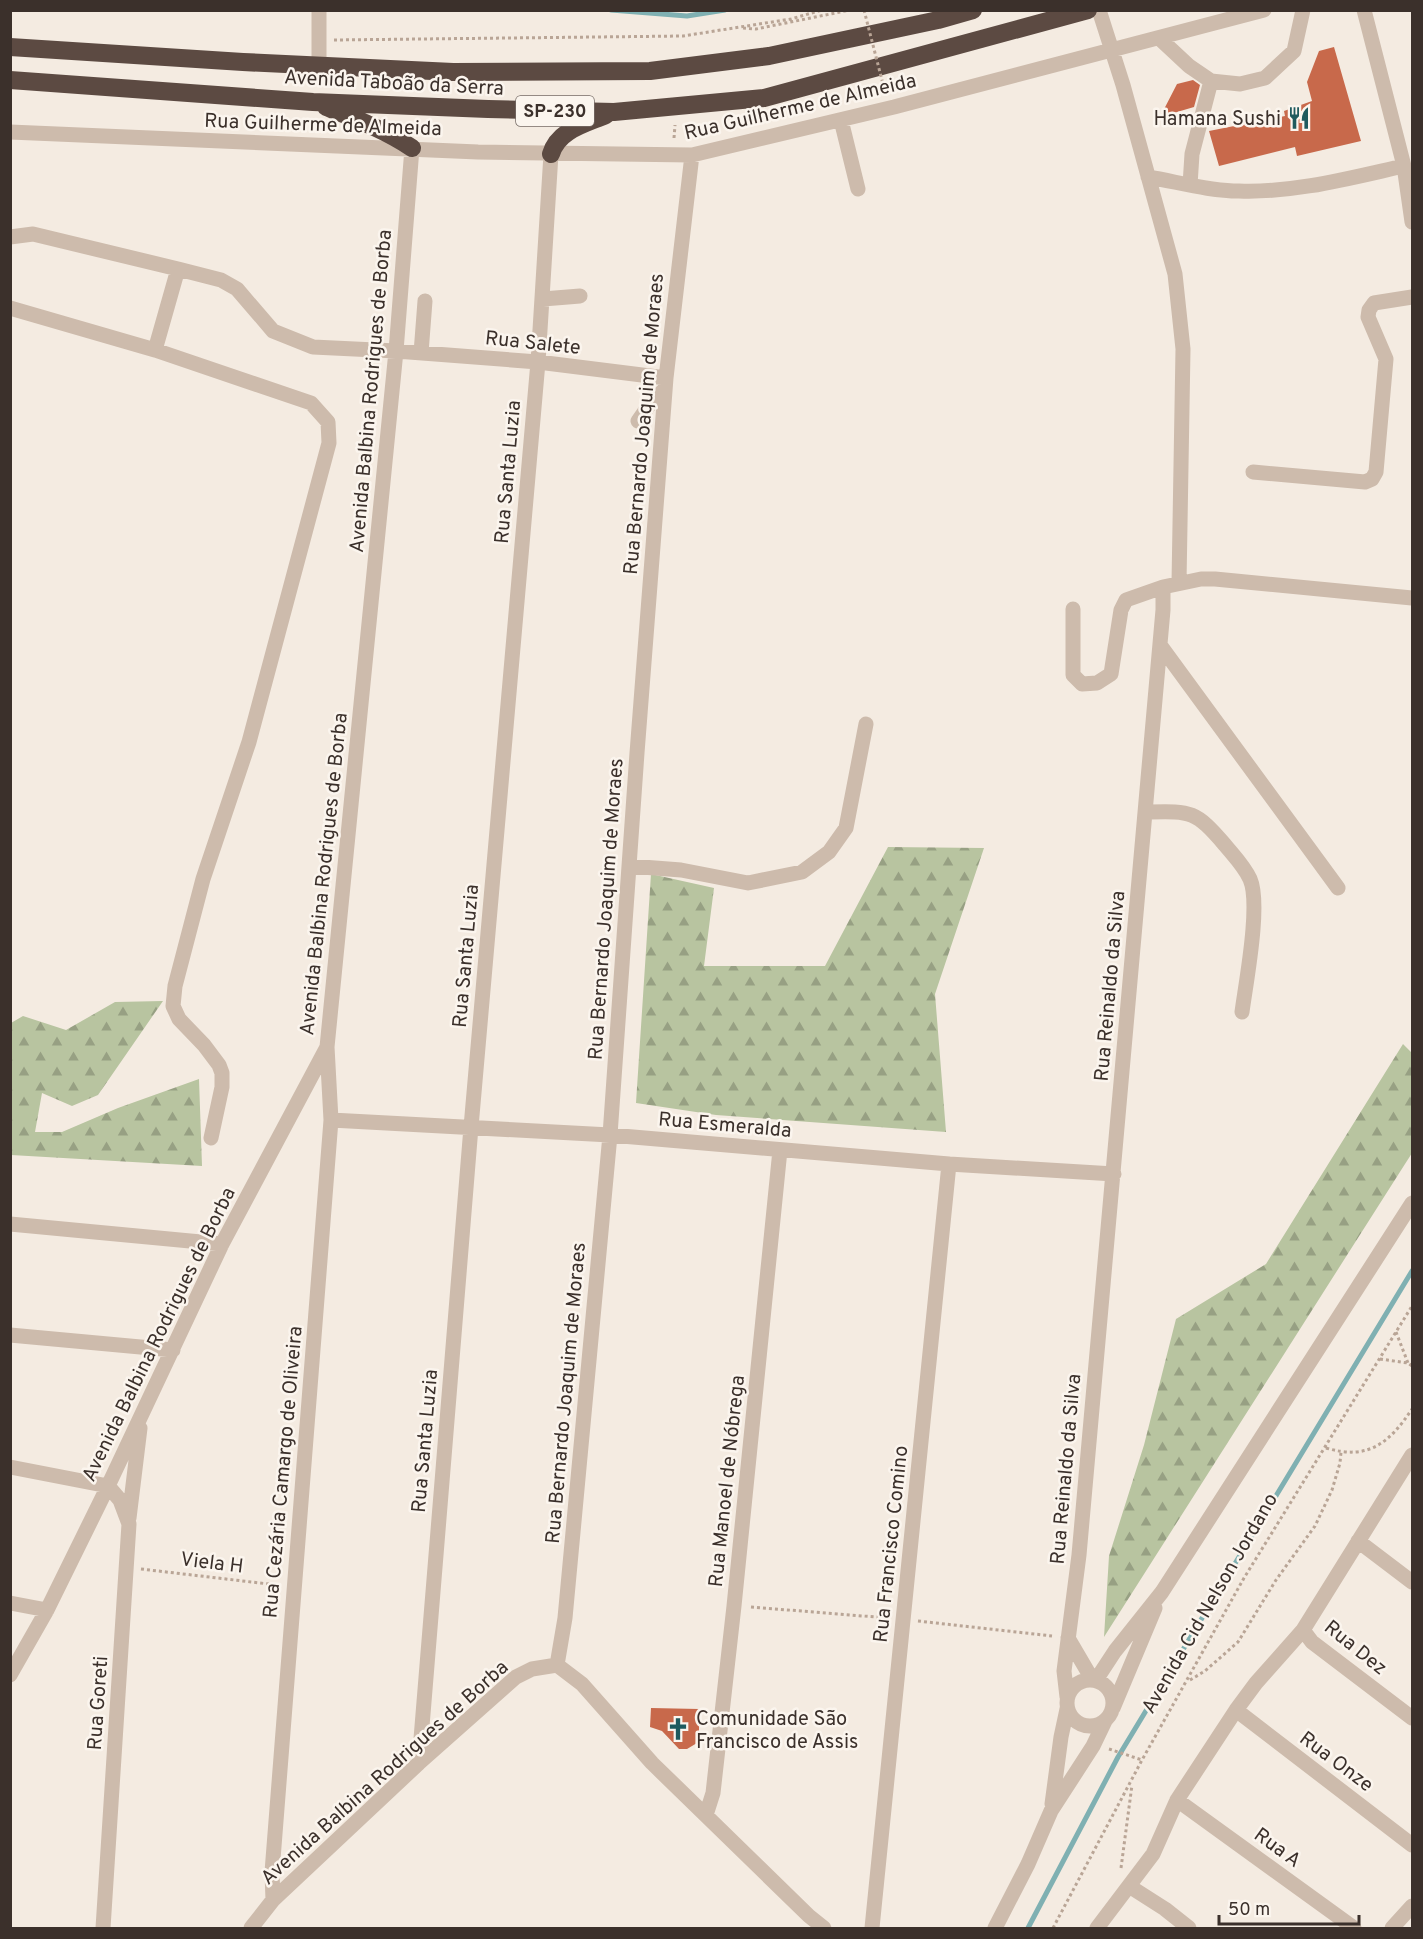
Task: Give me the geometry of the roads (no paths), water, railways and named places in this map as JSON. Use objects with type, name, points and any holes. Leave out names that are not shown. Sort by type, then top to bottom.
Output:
[{"type":"highway","name":"Avenida Taboão da Serra","points":[[319,66],[453,72],[650,70],[769,56],[938,20],[973,10]]},
{"type":"highway","name":"Avenida Taboão da Serra","points":[[10,80],[313,102],[488,110],[614,112],[764,98],[1088,10]]},
{"type":"highway","name":"SP-230","points":[[10,47],[319,66]]},
{"type":"highway","points":[[313,102],[370,125],[412,148]]},
{"type":"highway","points":[[551,154],[554,143],[563,134],[614,112]]},
{"type":"street","points":[[319,66],[320,10]]},
{"type":"street","points":[[1099,10],[1123,85],[1174,274],[1183,349],[1179,583]]},
{"type":"street","name":"Rua Guilherme de Almeida","points":[[10,132],[551,154],[692,155],[841,120],[1264,10]]},
{"type":"street","points":[[1159,39],[1189,66],[1211,81],[1240,84],[1265,78],[1294,51],[1304,10]]},
{"type":"street","points":[[1370,12],[1404,166],[1413,222]]},
{"type":"street","points":[[1190,185],[1192,154],[1211,81]]},
{"type":"street","points":[[841,120],[858,189]]},
{"type":"street","name":"Avenida Balbina Rodrigues de Borba","points":[[10,1675],[47,1610],[108,1486],[222,1244],[327,1047],[396,351],[412,148]]},
{"type":"street","name":"Rua Santa Luzia","points":[[419,1763],[471,1127],[538,362],[551,154]]},
{"type":"street","name":"Rua Bernardo Joaquim de Moraes","points":[[557,1665],[565,1618],[610,1135],[628,866],[666,383],[692,155]]},
{"type":"street","points":[[1148,177],[1238,192],[1322,184],[1404,166]]},
{"type":"street","name":"Rua Salete","points":[[10,237],[33,234],[221,280],[237,289],[273,331],[313,347],[538,362],[666,383]]},
{"type":"street","points":[[155,350],[178,269]]},
{"type":"street","points":[[543,299],[580,296]]},
{"type":"street","points":[[1253,472],[1365,482],[1372,479],[1376,472],[1386,359],[1368,317],[1369,310],[1374,303],[1413,297]]},
{"type":"street","points":[[421,353],[425,301]]},
{"type":"street","points":[[10,308],[155,350],[311,403],[328,422],[329,442],[249,742],[203,879],[175,986],[173,1006],[179,1019],[204,1045],[219,1065],[222,1073],[222,1087],[211,1138]]},
{"type":"street","points":[[638,421],[666,383]]},
{"type":"street","points":[[1073,609],[1073,675],[1082,684],[1098,683],[1111,674],[1121,610],[1126,600],[1163,587],[1215,579],[1413,598]]},
{"type":"street","name":"Rua Reinaldo da Silva","points":[[1067,1703],[1064,1671],[1079,1556],[1114,1174],[1160,645],[1163,587]]},
{"type":"street","points":[[1160,645],[1338,888]]},
{"type":"street","points":[[628,866],[681,870],[748,883],[802,872],[830,852],[846,828],[866,724]]},
{"type":"street","points":[[1146,812],[1179,812],[1196,816],[1242,864],[1250,880],[1254,909],[1242,1012]]},
{"type":"street","name":"Rua Cezária Camargo de Oliveira","points":[[273,1900],[272,1872],[331,1120],[327,1047]]},
{"type":"street","name":"Rua Esmeralda","points":[[331,1120],[610,1135],[949,1164],[1114,1174]]},
{"type":"street","name":"Rua Manoel de Nóbrega","points":[[706,1815],[713,1793],[734,1606],[780,1150]]},
{"type":"street","name":"Rua Francisco Comino","points":[[872,1929],[949,1164]]},
{"type":"street","name":"Avenida Cid Nelson Jordano","points":[[1094,1680],[1162,1592],[1413,1203]]},
{"type":"street","points":[[10,1224],[222,1244]]},
{"type":"street","points":[[10,1335],[173,1350]]},
{"type":"street","points":[[129,1524],[142,1416]]},
{"type":"street","points":[[1097,1929],[1153,1854],[1177,1800],[1236,1710],[1256,1683],[1303,1630],[1413,1455]]},
{"type":"street","points":[[10,1467],[108,1486]]},
{"type":"street","name":"Rua Goreti","points":[[104,1929],[129,1524],[120,1500],[108,1486]]},
{"type":"street","points":[[1358,1541],[1413,1582]]},
{"type":"street","name":"Avenida Cid Nelson Jordano","points":[[995,1929],[1028,1864],[1051,1810],[1093,1746],[1109,1714],[1162,1592]]},
{"type":"street","points":[[10,1604],[47,1610]]},
{"type":"street","name":"Rua Dez","points":[[1303,1630],[1312,1642],[1413,1718]]},
{"type":"street","points":[[1068,1638],[1094,1680],[1110,1690],[1114,1702],[1109,1714],[1098,1725],[1083,1725],[1076,1722],[1067,1703],[1071,1689],[1077,1683],[1094,1680]]},
{"type":"street","points":[[557,1665],[582,1684],[652,1763],[706,1815],[806,1922],[824,1929]]},
{"type":"street","name":"Avenida Balbina Rodrigues de Borba","points":[[251,1929],[273,1900],[419,1763],[516,1677],[532,1669],[557,1665]]},
{"type":"street","name":"Avenida Cid Nelson Jordano","points":[[1051,1810],[1067,1703]]},
{"type":"street","name":"Rua Onze","points":[[1236,1710],[1413,1845]]},
{"type":"street","name":"Rua A","points":[[1177,1800],[1354,1929]]},
{"type":"street","points":[[1131,1884],[1188,1929]]},
{"type":"street","points":[[1392,1929],[1413,1906]]},
{"type":"waterway","points":[[611,10],[687,16],[725,10]]},
{"type":"waterway","points":[[1028,1928],[1118,1757],[1412,1271]]},
{"type":"place","name":"Hamana Sushi","points":[[1299,118]]},
{"type":"place","name":"Comunidade São Francisco de Assis","points":[[678,1729]]}]
